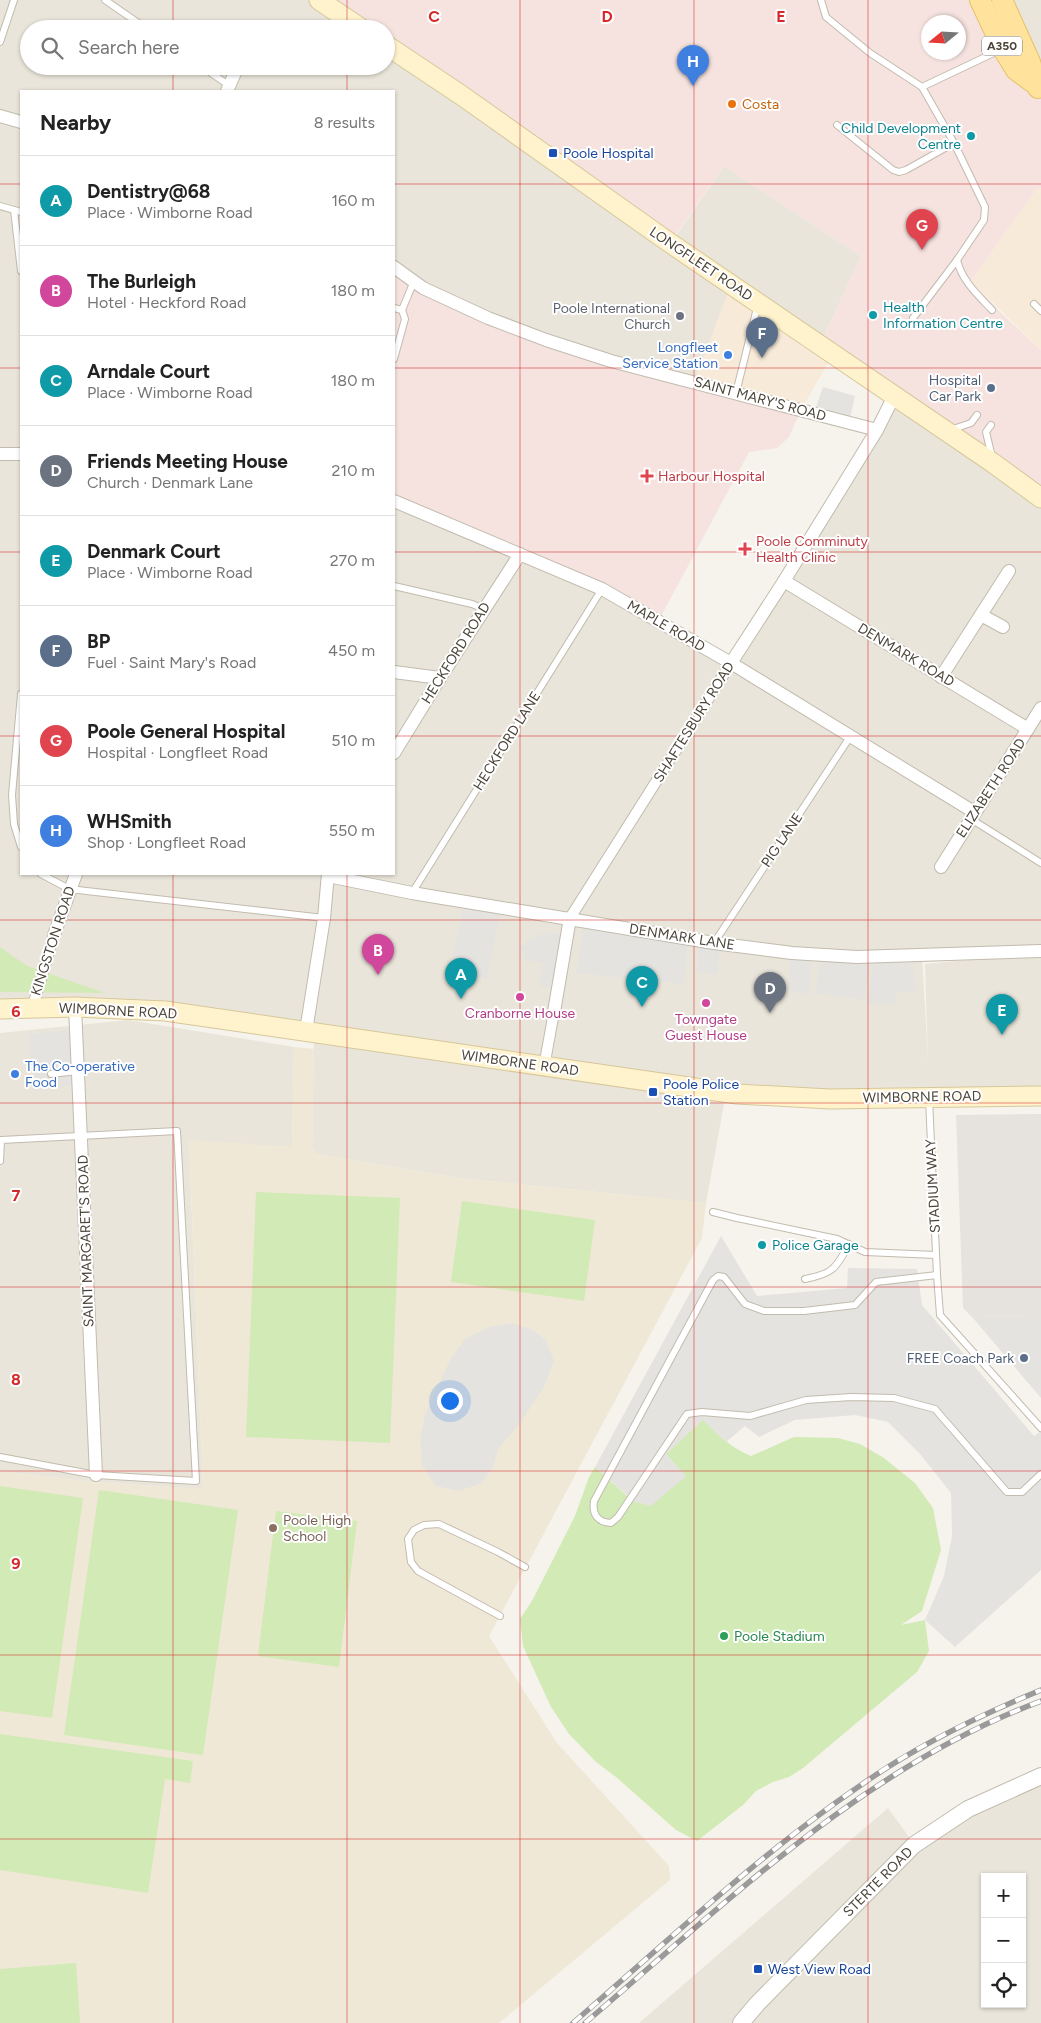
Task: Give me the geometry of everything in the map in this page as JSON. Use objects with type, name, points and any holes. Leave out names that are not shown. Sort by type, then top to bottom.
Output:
[{"type":"main road","points":[[319,0],[349,20]]},
{"type":"main road","name":"A350","points":[[980,0],[1011,45],[1030,62],[1038,88]]},
{"type":"main road","name":"A350","points":[[1002,0],[1011,45]]},
{"type":"main road","name":"LONGFLEET ROAD","points":[[395,51],[1041,498]]},
{"type":"main road","name":"WIMBORNE ROAD","points":[[0,1009],[75,1008],[164,1011],[737,1094],[830,1099],[1041,1096]]},
{"type":"street","points":[[229,89],[234,75]]},
{"type":"street","points":[[0,116],[20,122]]},
{"type":"street","name":"SAINT MARY'S ROAD","points":[[395,268],[423,288],[488,318],[546,340],[611,361],[877,430]]},
{"type":"street","name":"SHAFTESBURY ROAD","points":[[544,1067],[570,918],[784,581],[877,430],[894,396]]},
{"type":"street","points":[[0,454],[20,454]]},
{"type":"street","name":"MAPLE ROAD","points":[[395,501],[602,589],[731,663],[972,815]]},
{"type":"street","name":"HECKFORD ROAD","points":[[395,751],[520,554]]},
{"type":"street","points":[[941,677],[1009,571]]},
{"type":"street","name":"DENMARK ROAD","points":[[784,581],[1028,729]]},
{"type":"street","points":[[981,616],[1003,627]]},
{"type":"street","points":[[395,672],[440,678]]},
{"type":"street","name":"ELIZABETH ROAD","points":[[941,867],[972,815],[1040,711]]},
{"type":"street","name":"KINGSTON ROAD","points":[[32,1009],[54,935],[76,875]]},
{"type":"street","points":[[306,1031],[324,918],[328,875]]},
{"type":"street","name":"DENMARK LANE","points":[[328,875],[412,893],[714,943],[811,954],[857,957],[1041,951]]},
{"type":"street","name":"SAINT MARGARET'S ROAD","points":[[75,1008],[96,1475]]},
{"type":"street","name":"STERTE ROAD","points":[[742,2023],[758,2004],[914,1844],[968,1809],[1041,1776]]},
{"type":"lane","points":[[0,42],[14,0]]},
{"type":"lane","points":[[105,0],[134,20]]},
{"type":"lane","points":[[821,0],[826,17],[870,53],[922,86],[954,143],[985,207],[984,220],[958,260],[913,318]]},
{"type":"lane","points":[[922,86],[1011,45]]},
{"type":"lane","points":[[212,75],[229,89]]},
{"type":"lane","points":[[836,124],[893,170],[899,172],[954,143]]},
{"type":"lane","points":[[0,206],[18,211],[20,251]]},
{"type":"lane","points":[[958,260],[964,279],[992,310]]},
{"type":"lane","points":[[395,355],[405,319],[402,310],[414,281]]},
{"type":"lane","points":[[736,393],[758,303]]},
{"type":"lane","points":[[1034,304],[1041,311]]},
{"type":"lane","points":[[395,308],[402,310]]},
{"type":"lane","points":[[946,431],[971,423],[977,415]]},
{"type":"lane","points":[[990,426],[986,432],[993,463]]},
{"type":"lane","points":[[395,586],[472,604],[484,609]]},
{"type":"lane","name":"HECKFORD LANE","points":[[412,893],[602,589]]},
{"type":"lane","points":[[20,705],[12,795],[14,824],[20,844]]},
{"type":"lane","name":"PIG LANE","points":[[714,943],[850,737]]},
{"type":"lane","points":[[972,815],[1041,864]]},
{"type":"lane","points":[[43,875],[70,889],[324,918]]},
{"type":"lane","points":[[51,1074],[78,1071]]},
{"type":"lane","name":"STADIUM WAY","points":[[929,1097],[940,1315],[1039,1426]]},
{"type":"lane","points":[[0,1160],[1,1140],[177,1132],[196,1481],[96,1475],[0,1457]]},
{"type":"lane","points":[[713,1212],[836,1239],[865,1252],[936,1255]]},
{"type":"lane","points":[[805,1279],[827,1274],[834,1269],[849,1244]]},
{"type":"lane","points":[[937,1275],[876,1282],[855,1305],[804,1311],[764,1311],[745,1304],[724,1277],[718,1276],[713,1280],[594,1501],[592,1510],[596,1518],[603,1522],[611,1523],[618,1516],[687,1414],[702,1412],[750,1416],[806,1400],[851,1397],[894,1398],[935,1409],[1007,1492],[1022,1492],[1041,1474]]},
{"type":"lane","points":[[500,1616],[418,1571],[411,1562],[408,1540],[414,1530],[424,1525],[439,1524],[498,1552],[526,1568]]},
{"type":"shaded area","points":[[0,0],[319,0],[349,20],[20,20],[20,75],[395,75],[395,51],[671,243],[724,166],[861,256],[820,345],[694,382],[488,318],[395,268],[395,90],[20,90],[20,875],[395,875],[395,502],[602,589],[731,663],[894,396],[1041,498],[1041,951],[922,955],[928,1061],[925,964],[1041,953],[1041,1096],[726,1093],[706,1203],[457,1178],[316,1154],[312,1147],[314,1033],[165,1011],[0,1009]]},
{"type":"shaded area","points":[[319,0],[980,0],[1041,93],[1041,187],[1036,190],[971,281],[1001,313],[1041,350],[1041,498],[820,345],[861,256],[724,166],[670,243],[395,51],[395,20],[349,20]]},
{"type":"shaded area","points":[[1002,0],[1041,0],[1041,80]]},
{"type":"shaded area","points":[[1041,187],[1041,350],[971,281],[1036,190]]},
{"type":"shaded area","points":[[395,268],[423,288],[546,340],[801,410],[789,437],[777,448],[749,452],[658,622],[531,559],[395,501]]},
{"type":"shaded area","points":[[731,284],[833,354],[801,410],[694,382]]},
{"type":"shaded area","points":[[823,387],[855,396],[849,423],[814,413]]},
{"type":"shaded area","points":[[463,907],[500,914],[487,979],[450,972]]},
{"type":"shaded area","points":[[584,925],[688,943],[684,984],[576,973]]},
{"type":"shaded area","points":[[543,933],[561,933],[554,988],[540,986],[543,963],[524,960],[526,951],[519,949],[530,939]]},
{"type":"shaded area","points":[[698,945],[720,949],[717,975],[697,972]]},
{"type":"shaded area","points":[[790,957],[812,959],[809,994],[788,991]]},
{"type":"shaded area","points":[[820,960],[870,963],[864,1000],[815,993]]},
{"type":"shaded area","points":[[874,960],[913,961],[916,993],[897,992],[896,1004],[867,1003]]},
{"type":"shaded area","points":[[128,1020],[294,1047],[292,1147],[189,1141],[203,1489],[92,1482],[0,1471],[0,1033]]},
{"type":"shaded area","points":[[70,1030],[75,1085],[34,1089],[29,1034]]},
{"type":"shaded area","name":"Poole High School","points":[[294,1047],[314,1049],[312,1146],[316,1154],[457,1178],[706,1203],[702,1238],[489,1636],[557,1743],[669,1866],[670,1880],[499,2023],[0,2023],[0,1471],[92,1482],[203,1489],[189,1140],[292,1147]]},
{"type":"shaded area","points":[[1041,1114],[1041,1316],[972,1317],[963,1308],[956,1115]]},
{"type":"shaded area","points":[[721,1236],[757,1296],[847,1288],[848,1268],[917,1269],[922,1305],[1034,1436],[1041,1431],[1041,1570],[955,1647],[925,1620],[944,1576],[952,1536],[951,1493],[920,1454],[888,1422],[855,1415],[795,1420],[759,1437],[745,1426],[726,1442],[703,1420],[666,1454],[686,1476],[651,1506],[635,1502],[595,1467]]},
{"type":"shaded area","name":"FREE Coach Park","points":[[1041,1316],[1041,1398],[972,1317]]},
{"type":"shaded area","points":[[511,1323],[531,1329],[546,1340],[554,1361],[544,1387],[518,1426],[498,1449],[493,1467],[482,1483],[459,1491],[436,1486],[422,1465],[420,1439],[425,1415],[438,1386],[450,1360],[465,1339],[489,1327]]},
{"type":"shaded area","points":[[1041,1776],[1041,2023],[639,2023],[888,1808],[914,1844]]},
{"type":"green space","points":[[0,947],[27,966],[105,993],[0,992]]},
{"type":"green space","points":[[256,1192],[400,1198],[390,1443],[246,1437]]},
{"type":"green space","points":[[462,1201],[595,1220],[584,1301],[451,1282]]},
{"type":"green space","name":"Poole Stadium","points":[[703,1419],[725,1440],[751,1456],[794,1437],[838,1438],[860,1444],[884,1458],[915,1483],[933,1508],[941,1550],[922,1611],[901,1625],[925,1620],[929,1651],[917,1672],[803,1768],[789,1777],[773,1782],[756,1791],[743,1805],[697,1841],[676,1830],[616,1777],[596,1762],[569,1734],[551,1707],[523,1646],[520,1619],[533,1599],[575,1516],[589,1477],[595,1467],[634,1502],[685,1476],[666,1454]]},
{"type":"green space","points":[[0,1486],[83,1498],[52,1718],[0,1711]]},
{"type":"green space","points":[[99,1490],[238,1510],[203,1755],[64,1735]]},
{"type":"green space","points":[[276,1511],[357,1521],[339,1667],[258,1656]]},
{"type":"green space","points":[[0,1734],[193,1761],[190,1783],[165,1779],[148,1893],[0,1870]]},
{"type":"green space","points":[[76,1963],[80,2023],[0,2023],[0,1969]]},
{"type":"railway","points":[[573,2023],[749,1870],[823,1812],[903,1757],[971,1721],[1041,1690]]},
{"type":"railway","points":[[585,2023],[745,1886],[856,1800],[915,1762],[976,1729],[1041,1701]]},
{"type":"place","name":"WHSmith","points":[[693,86]]},
{"type":"place","name":"Costa","points":[[732,104]]},
{"type":"place","name":"Child Development Centre","points":[[971,136]]},
{"type":"place","name":"Poole Hospital","points":[[553,153]]},
{"type":"place","name":"Poole General Hospital","points":[[922,250]]},
{"type":"place","name":"Health Information Centre","points":[[873,315]]},
{"type":"place","name":"Poole International Church","points":[[680,316]]},
{"type":"place","name":"Longfleet Service Station","points":[[728,355]]},
{"type":"place","name":"BP","points":[[762,358]]},
{"type":"place","name":"Hospital Car Park","points":[[991,388]]},
{"type":"place","name":"Harbour Hospital","points":[[647,476]]},
{"type":"place","name":"Poole Comminuty Health Clinic","points":[[745,549]]},
{"type":"place","name":"The Burleigh","points":[[378,975]]},
{"type":"place","name":"Cranborne House","points":[[520,997]]},
{"type":"place","name":"Dentistry@68","points":[[461,999]]},
{"type":"place","name":"Towngate Guest House","points":[[706,1003]]},
{"type":"place","name":"Arndale Court","points":[[642,1007]]},
{"type":"place","name":"Friends Meeting House","points":[[770,1013]]},
{"type":"place","name":"Denmark Court","points":[[1002,1035]]},
{"type":"place","name":"The Co-operative Food","points":[[15,1074]]},
{"type":"place","name":"Poole Police Station","points":[[653,1092]]},
{"type":"place","name":"Police Garage","points":[[762,1245]]},
{"type":"place","name":"FREE Coach Park","points":[[1024,1358]]},
{"type":"place","name":"Poole High School","points":[[273,1528]]},
{"type":"place","name":"Poole Stadium","points":[[724,1636]]},
{"type":"place","name":"West View Road","points":[[758,1969]]}]
